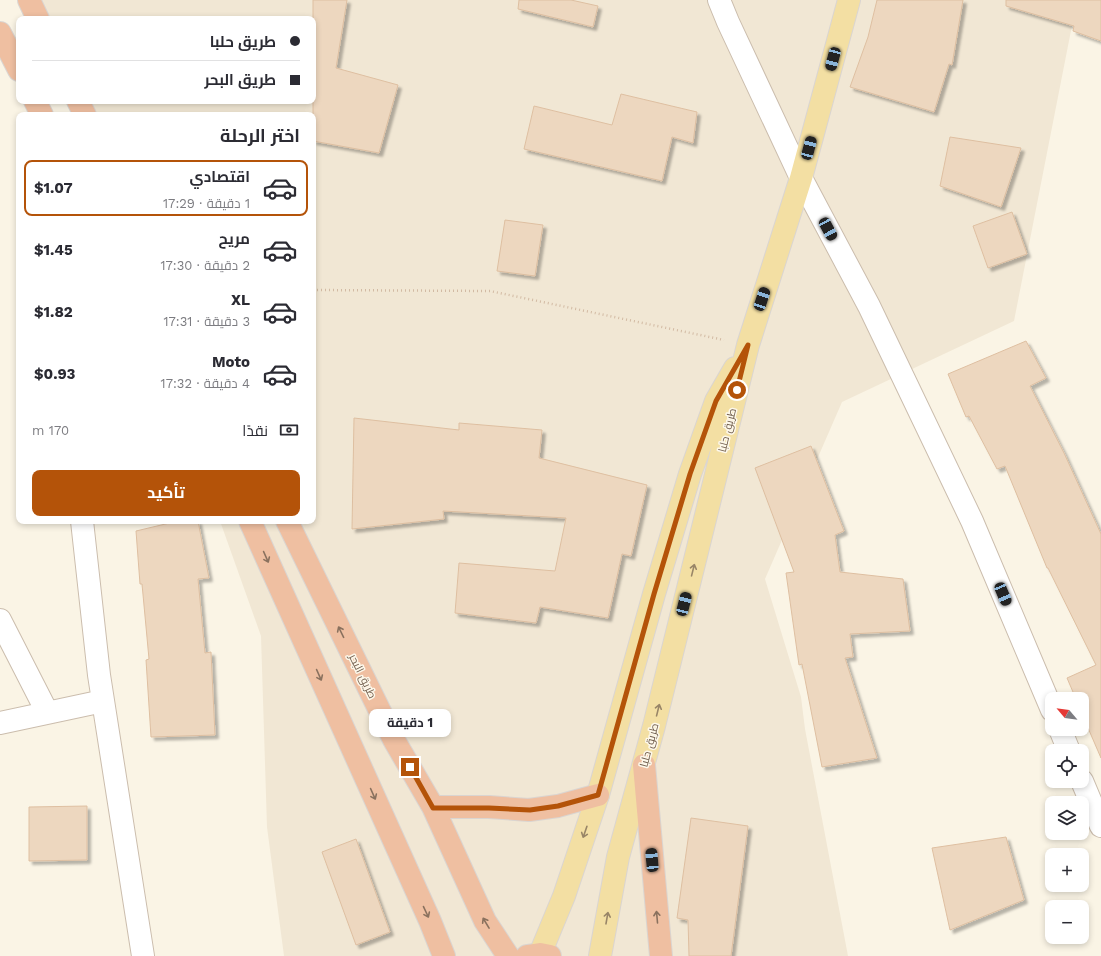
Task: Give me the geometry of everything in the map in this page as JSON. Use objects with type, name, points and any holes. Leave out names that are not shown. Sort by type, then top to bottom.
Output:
[{"type":"highway","points":[[29,0],[37,16]]},
{"type":"highway","points":[[0,33],[16,64]]},
{"type":"highway","points":[[251,524],[430,921],[444,956]]},
{"type":"highway","name":"طريق البحر","points":[[288,524],[394,740],[433,808],[484,921],[508,956]]},
{"type":"highway","points":[[644,765],[661,956]]},
{"type":"highway","points":[[433,808],[530,810],[558,806],[598,795]]},
{"type":"main road","points":[[748,345],[801,178],[849,0]]},
{"type":"main road","name":"طريق حلبا","points":[[600,956],[618,857],[644,765],[748,345]]},
{"type":"main road","name":"طريق حلبا","points":[[539,955],[564,896],[598,795],[654,594],[690,474],[716,401],[748,345]]},
{"type":"street","points":[[719,0],[801,178],[869,306],[972,521],[1045,693]]},
{"type":"street","points":[[82,524],[99,675],[143,956]]},
{"type":"street","points":[[0,620],[47,712]]},
{"type":"street","points":[[0,722],[103,701]]},
{"type":"street","points":[[1085,788],[1101,826]]},
{"type":"path","points":[[316,290],[490,291],[748,345]]},
{"type":"shaded area","points":[[37,0],[1077,0],[1014,321],[842,402],[765,579],[801,697],[805,729],[848,956],[284,956],[267,827],[261,636],[221,524],[316,524],[316,112],[77,112],[74,104],[316,104],[316,16],[43,16]]},
{"type":"building","points":[[313,0],[347,0],[336,68],[398,85],[379,153],[316,142],[316,112],[313,112],[313,104],[316,104],[316,16],[313,16]]},
{"type":"building","points":[[519,0],[571,0],[598,6],[593,27],[518,9]]},
{"type":"building","points":[[877,0],[963,0],[952,65],[949,64],[934,112],[850,87],[868,37]]},
{"type":"building","points":[[1006,0],[1101,0],[1101,41],[1073,31],[1074,26],[1006,6]]},
{"type":"building","points":[[621,94],[697,112],[693,143],[672,137],[662,181],[524,149],[534,106],[612,125]]},
{"type":"building","points":[[950,137],[1021,148],[1001,207],[940,186]]},
{"type":"building","points":[[1012,212],[1027,254],[988,268],[973,226]]},
{"type":"building","points":[[505,220],[543,225],[535,276],[497,271]]},
{"type":"building","points":[[1026,341],[1046,378],[1030,386],[1064,453],[1101,534],[1101,758],[1089,730],[1089,692],[1073,692],[1067,678],[1096,665],[1047,568],[1005,466],[997,469],[969,416],[966,417],[948,374]]},
{"type":"building","points":[[354,418],[459,430],[459,423],[542,430],[539,458],[647,485],[631,556],[622,554],[608,618],[540,607],[536,623],[455,613],[459,563],[555,571],[566,518],[443,511],[444,519],[352,529]]},
{"type":"building","points":[[811,446],[844,531],[835,535],[840,572],[903,579],[910,631],[850,634],[853,657],[845,658],[877,758],[822,767],[802,664],[799,665],[786,573],[794,572],[755,468]]},
{"type":"building","points":[[165,524],[199,524],[209,578],[198,579],[205,653],[211,652],[215,735],[151,737],[146,660],[149,659],[142,584],[140,584],[136,531]]},
{"type":"building","points":[[87,806],[87,860],[29,861],[29,807]]},
{"type":"building","points":[[691,818],[748,826],[731,956],[689,956],[688,920],[677,918]]},
{"type":"building","points":[[1006,837],[1024,900],[950,930],[932,848]]},
{"type":"building","points":[[356,839],[390,932],[356,945],[322,852]]},
{"type":"route","points":[[410,767],[433,808],[530,810],[558,806],[598,795],[654,594],[690,474],[716,401],[748,345],[737,390]]}]
